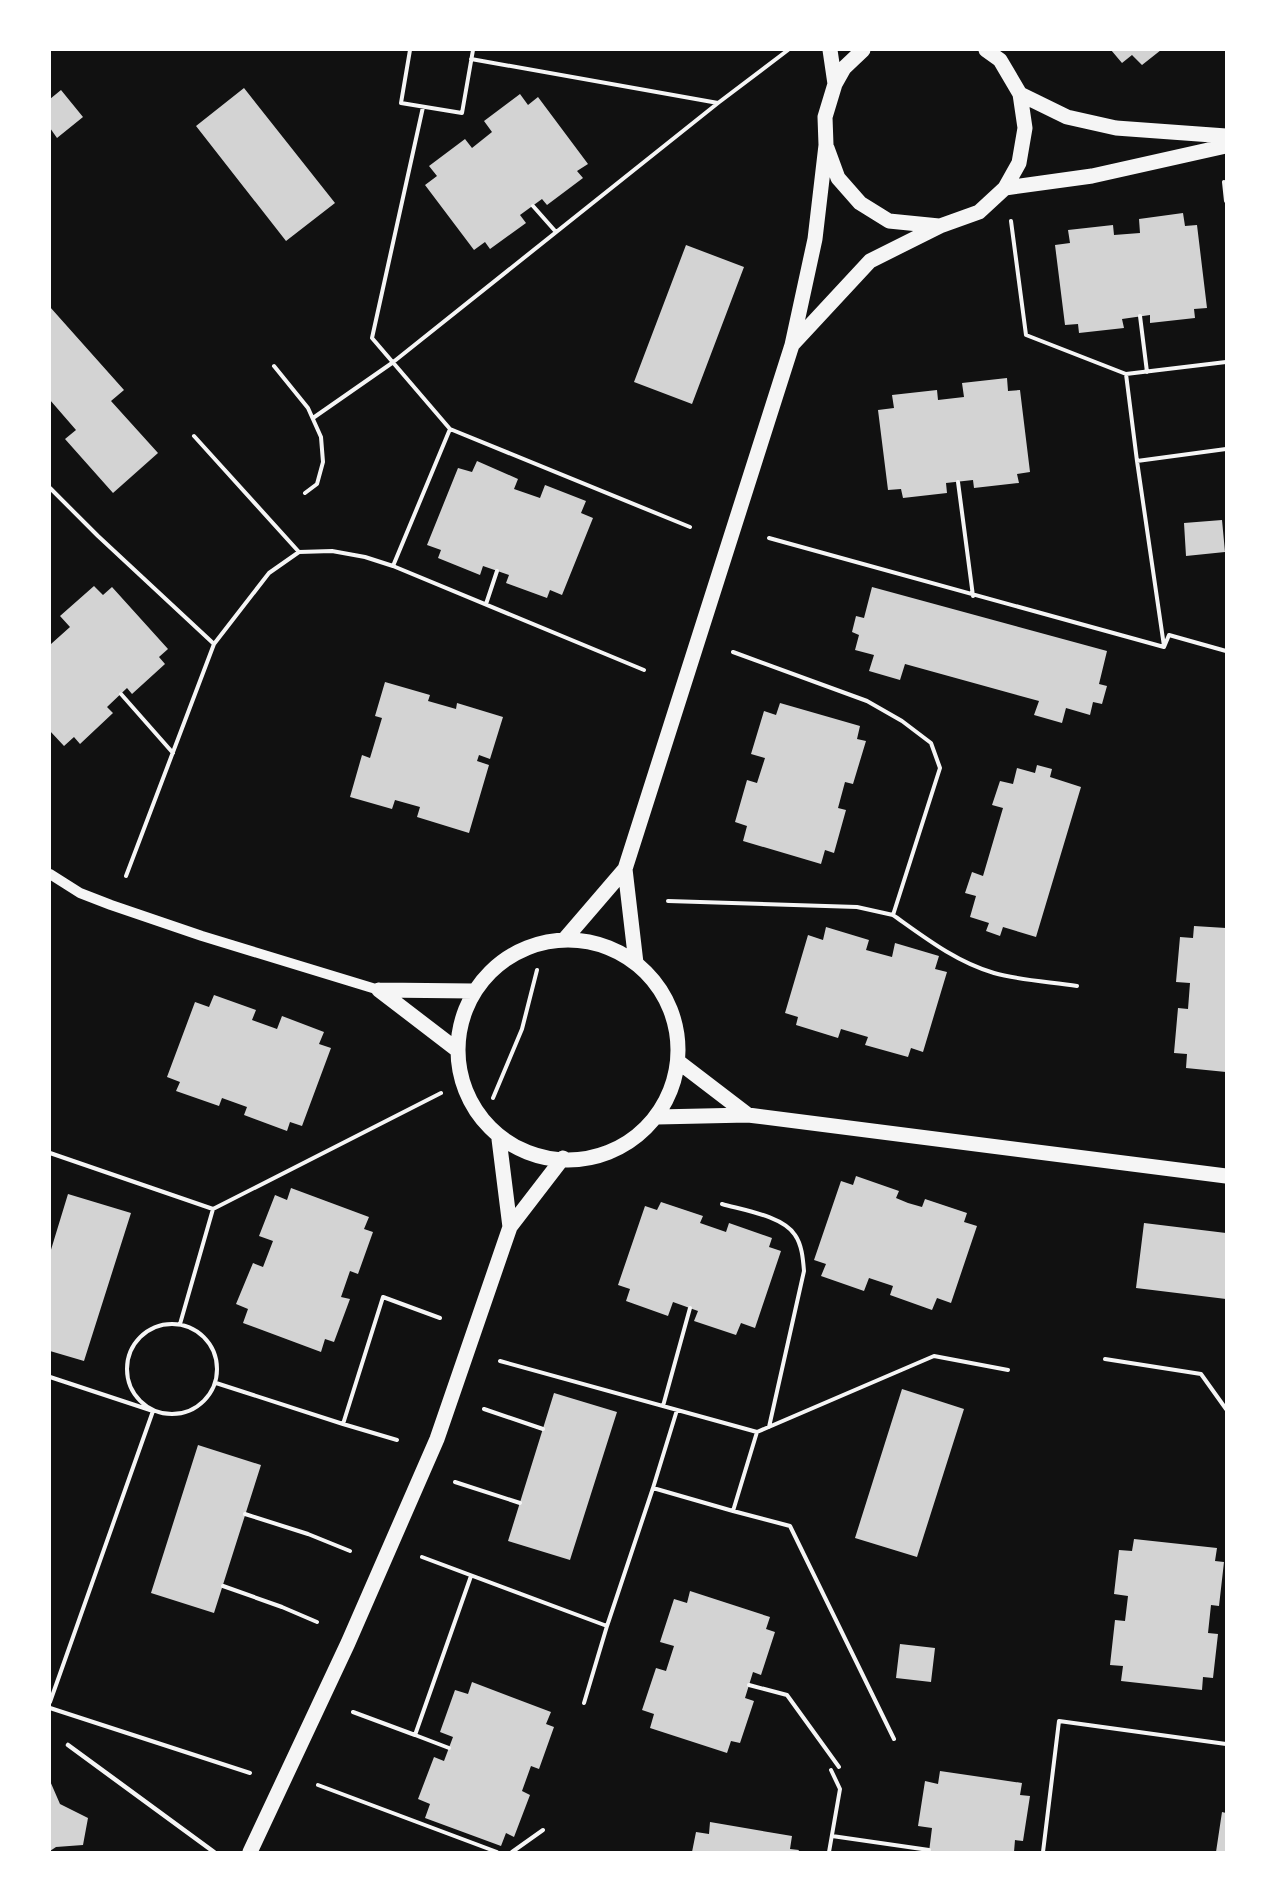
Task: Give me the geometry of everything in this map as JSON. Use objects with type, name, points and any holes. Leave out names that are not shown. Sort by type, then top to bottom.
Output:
[{"type":"main road","points":[[830,50],[835,84]]},
{"type":"main road","points":[[564,940],[625,869],[792,345],[815,239],[826,145],[825,117],[835,84],[844,68],[863,50]]},
{"type":"main road","points":[[792,345],[870,261],[940,226],[979,212],[1005,188],[1019,163],[1025,128],[1020,94],[999,60],[986,50]]},
{"type":"main road","points":[[1020,94],[1067,117],[1116,128],[1227,136]]},
{"type":"main road","points":[[826,145],[838,178],[860,203],[889,221],[940,226]]},
{"type":"main road","points":[[1005,188],[1092,176],[1227,146]]},
{"type":"main road","points":[[625,869],[636,963]]},
{"type":"main road","points":[[564,940],[603,946],[636,963],[662,991],[671,1009],[679,1046],[680,1064],[670,1094],[657,1117],[640,1136],[603,1154],[563,1158],[532,1154],[499,1139],[484,1123],[466,1094],[456,1049],[460,1020],[473,991],[507,959],[530,947],[564,940]]},
{"type":"main road","points":[[379,990],[473,991]]},
{"type":"main road","points":[[379,990],[456,1049]]},
{"type":"main road","points":[[680,1064],[748,1115]]},
{"type":"main road","points":[[657,1117],[748,1115],[1227,1176]]},
{"type":"main road","points":[[499,1139],[510,1227]]},
{"type":"main road","points":[[250,1852],[348,1643],[437,1439],[510,1227],[563,1158]]},
{"type":"street","points":[[50,874],[80,893],[111,905],[202,936],[379,990]]},
{"type":"lane","points":[[68,1745],[214,1852]]},
{"type":"path","points":[[410,50],[401,103],[462,114],[473,50]]},
{"type":"path","points":[[312,418],[392,363],[718,103],[788,50]]},
{"type":"path","points":[[471,59],[718,103]]},
{"type":"path","points":[[423,107],[372,338],[450,429],[690,527]]},
{"type":"path","points":[[1224,182],[1227,201]]},
{"type":"path","points":[[533,206],[556,233]]},
{"type":"path","points":[[1011,221],[1026,335],[1126,374],[1227,362]]},
{"type":"path","points":[[1140,316],[1147,372]]},
{"type":"path","points":[[274,366],[308,408],[321,437],[323,462],[317,484],[305,493]]},
{"type":"path","points":[[1126,374],[1164,647]]},
{"type":"path","points":[[393,566],[450,429]]},
{"type":"path","points":[[194,436],[299,552]]},
{"type":"path","points":[[1137,461],[1227,449]]},
{"type":"path","points":[[958,482],[973,596]]},
{"type":"path","points":[[50,488],[214,644]]},
{"type":"path","points":[[769,538],[1164,647]]},
{"type":"path","points":[[126,876],[214,644],[269,573],[299,552],[333,551],[365,557],[393,566],[644,670]]},
{"type":"path","points":[[486,604],[497,571]]},
{"type":"path","points":[[1162,632],[1227,651]]},
{"type":"path","points":[[1164,647],[1169,635]]},
{"type":"path","points":[[733,652],[867,700],[902,721],[931,743],[940,768],[893,915]]},
{"type":"path","points":[[121,694],[173,753]]},
{"type":"path","points":[[668,901],[857,907],[893,915],[946,951],[995,973],[1077,986]]},
{"type":"path","points":[[493,1098],[522,1029],[537,970]]},
{"type":"path","points":[[50,1153],[213,1209],[441,1092]]},
{"type":"path","points":[[722,1204],[771,1218],[787,1226],[795,1235],[801,1250],[804,1271],[769,1427]]},
{"type":"path","points":[[180,1324],[213,1209]]},
{"type":"path","points":[[343,1424],[383,1297],[440,1318]]},
{"type":"path","points":[[663,1406],[690,1308]]},
{"type":"path","points":[[50,1377],[153,1411],[167,1414],[182,1413],[197,1407],[208,1397],[216,1383],[218,1368],[215,1353],[207,1339],[195,1330],[180,1324],[166,1323],[140,1336],[131,1348],[127,1362],[127,1377],[131,1390],[140,1402],[153,1411]]},
{"type":"path","points":[[500,1361],[757,1432],[934,1356],[1008,1370]]},
{"type":"path","points":[[1105,1359],[1202,1374],[1227,1409]]},
{"type":"path","points":[[216,1383],[397,1440]]},
{"type":"path","points":[[484,1409],[543,1429]]},
{"type":"path","points":[[584,1702],[677,1410]]},
{"type":"path","points":[[50,1702],[153,1411]]},
{"type":"path","points":[[733,1511],[757,1432]]},
{"type":"path","points":[[455,1482],[520,1503]]},
{"type":"path","points":[[653,1488],[790,1526],[894,1739]]},
{"type":"path","points":[[245,1514],[350,1551]]},
{"type":"path","points":[[422,1557],[607,1626]]},
{"type":"path","points":[[415,1735],[471,1576]]},
{"type":"path","points":[[223,1586],[317,1622]]},
{"type":"path","points":[[749,1685],[787,1695],[839,1767]]},
{"type":"path","points":[[50,1708],[250,1773]]},
{"type":"path","points":[[353,1712],[449,1748]]},
{"type":"path","points":[[1042,1852],[1059,1721],[1227,1744]]},
{"type":"path","points":[[829,1852],[840,1789],[831,1770]]},
{"type":"path","points":[[318,1785],[497,1852]]},
{"type":"path","points":[[512,1852],[543,1830]]},
{"type":"path","points":[[832,1836],[929,1850]]},
{"type":"building","points":[[1111,50],[1161,50],[1142,65],[1132,55],[1122,63]]},
{"type":"building","points":[[244,88],[335,203],[286,241],[196,126]]},
{"type":"building","points":[[61,90],[83,117],[57,138],[50,128],[50,99]]},
{"type":"building","points":[[520,94],[528,105],[538,97],[588,164],[577,171],[583,178],[547,205],[542,199],[520,215],[526,223],[490,249],[485,242],[474,250],[425,185],[437,176],[429,166],[465,139],[472,148],[492,132],[484,121]]},
{"type":"building","points":[[1183,213],[1185,226],[1197,225],[1207,308],[1194,309],[1195,318],[1150,323],[1150,315],[1122,319],[1124,328],[1079,333],[1078,324],[1065,325],[1055,245],[1070,243],[1068,230],[1113,225],[1114,235],[1140,233],[1139,219]]},
{"type":"building","points":[[686,245],[744,267],[692,404],[634,382]]},
{"type":"building","points":[[50,307],[124,390],[111,401],[158,453],[113,493],[65,439],[76,430],[50,400]]},
{"type":"building","points":[[1007,378],[1008,391],[1020,390],[1030,472],[1017,474],[1019,483],[974,488],[973,480],[946,483],[947,493],[903,498],[901,489],[888,490],[878,410],[894,408],[892,395],[937,390],[938,400],[964,397],[962,383]]},
{"type":"building","points":[[477,461],[518,479],[514,489],[540,498],[545,485],[586,501],[581,513],[593,518],[562,595],[550,590],[547,598],[506,583],[509,575],[483,566],[480,575],[438,558],[441,550],[427,545],[458,468],[472,472]]},
{"type":"building","points":[[1222,520],[1225,552],[1186,556],[1184,523]]},
{"type":"building","points":[[94,586],[103,595],[112,587],[168,649],[159,657],[165,664],[132,694],[127,688],[107,707],[113,713],[80,744],[74,737],[64,746],[50,731],[50,643],[70,627],[60,616]]},
{"type":"building","points":[[872,587],[1107,651],[1099,684],[1107,686],[1102,704],[1093,702],[1090,715],[1066,708],[1062,723],[1034,715],[1039,701],[905,664],[900,680],[869,671],[874,655],[855,650],[859,635],[852,632],[856,616],[864,618]]},
{"type":"building","points":[[385,682],[430,695],[428,701],[456,709],[457,703],[503,717],[490,759],[479,755],[477,761],[489,765],[469,833],[417,817],[420,807],[395,800],[392,809],[350,797],[362,755],[370,758],[382,718],[375,716]]},
{"type":"building","points":[[780,703],[860,726],[857,739],[866,741],[853,784],[845,782],[838,808],[846,810],[834,853],[825,850],[821,864],[743,841],[747,826],[735,822],[747,780],[757,783],[765,758],[751,754],[764,711],[776,715]]},
{"type":"building","points":[[1037,765],[1052,769],[1050,777],[1081,787],[1036,937],[1003,927],[1000,936],[986,931],[989,923],[970,917],[976,896],[965,893],[972,872],[983,876],[1003,808],[992,805],[1000,781],[1013,784],[1017,768],[1035,773]]},
{"type":"building","points":[[1194,926],[1226,928],[1226,1072],[1186,1068],[1187,1054],[1174,1053],[1178,1008],[1188,1009],[1190,983],[1176,982],[1180,937],[1193,938]]},
{"type":"building","points":[[826,927],[869,940],[866,950],[892,957],[895,943],[939,956],[935,969],[947,972],[923,1052],[911,1048],[908,1057],[865,1045],[868,1037],[841,1029],[838,1038],[796,1025],[798,1017],[785,1013],[808,935],[823,940]]},
{"type":"building","points":[[214,995],[256,1010],[252,1020],[277,1029],[282,1016],[324,1032],[319,1044],[331,1048],[302,1126],[290,1122],[287,1131],[244,1115],[247,1107],[222,1098],[219,1106],[176,1091],[180,1082],[167,1077],[195,1002],[209,1007]]},
{"type":"building","points":[[856,1176],[899,1191],[896,1198],[908,1203],[922,1207],[925,1199],[967,1213],[964,1222],[977,1226],[951,1303],[937,1298],[932,1310],[890,1295],[893,1286],[869,1278],[864,1291],[821,1276],[826,1264],[814,1260],[841,1181],[853,1185]]},
{"type":"building","points":[[291,1188],[369,1217],[364,1229],[373,1232],[358,1274],[350,1271],[341,1297],[350,1299],[334,1342],[325,1339],[321,1352],[243,1323],[248,1309],[236,1304],[253,1263],[263,1267],[273,1241],[259,1236],[275,1195],[287,1200]]},
{"type":"building","points":[[68,1194],[131,1213],[84,1361],[50,1351],[50,1253]]},
{"type":"building","points":[[661,1202],[703,1216],[700,1223],[726,1232],[729,1223],[772,1238],[769,1247],[781,1251],[755,1328],[741,1323],[736,1335],[694,1321],[698,1311],[673,1302],[668,1316],[626,1301],[630,1289],[618,1285],[645,1206],[657,1210]]},
{"type":"building","points":[[1144,1223],[1226,1233],[1226,1299],[1136,1288]]},
{"type":"building","points":[[902,1389],[964,1409],[917,1557],[855,1538]]},
{"type":"building","points":[[554,1393],[617,1412],[570,1560],[508,1541]]},
{"type":"building","points":[[198,1445],[261,1465],[214,1613],[151,1593]]},
{"type":"building","points":[[1134,1539],[1217,1548],[1215,1561],[1224,1562],[1219,1606],[1211,1605],[1208,1633],[1218,1634],[1213,1678],[1203,1677],[1202,1690],[1121,1681],[1123,1666],[1110,1665],[1115,1620],[1125,1621],[1128,1596],[1114,1594],[1119,1550],[1132,1551]]},
{"type":"building","points":[[690,1591],[770,1617],[766,1629],[775,1632],[761,1675],[753,1672],[745,1698],[754,1701],[740,1743],[731,1741],[727,1753],[650,1728],[654,1714],[642,1710],[656,1668],[666,1671],[674,1646],[660,1642],[674,1599],[687,1603]]},
{"type":"building","points":[[900,1644],[935,1648],[931,1682],[896,1678]]},
{"type":"building","points":[[472,1682],[551,1712],[546,1724],[554,1727],[539,1769],[531,1766],[522,1791],[530,1795],[514,1837],[506,1833],[501,1846],[425,1818],[430,1804],[418,1799],[434,1757],[444,1761],[453,1737],[440,1732],[455,1690],[468,1694]]},
{"type":"building","points":[[940,1771],[1022,1783],[1020,1795],[1030,1796],[1023,1841],[1015,1840],[1014,1852],[929,1852],[932,1828],[918,1826],[925,1781],[938,1784]]},
{"type":"building","points":[[50,1781],[60,1804],[88,1818],[83,1845],[56,1847],[50,1851]]},
{"type":"building","points":[[1222,1812],[1226,1813],[1226,1852],[1216,1852]]},
{"type":"building","points":[[710,1822],[792,1836],[790,1849],[799,1850],[798,1852],[692,1852],[696,1832],[709,1834]]}]
